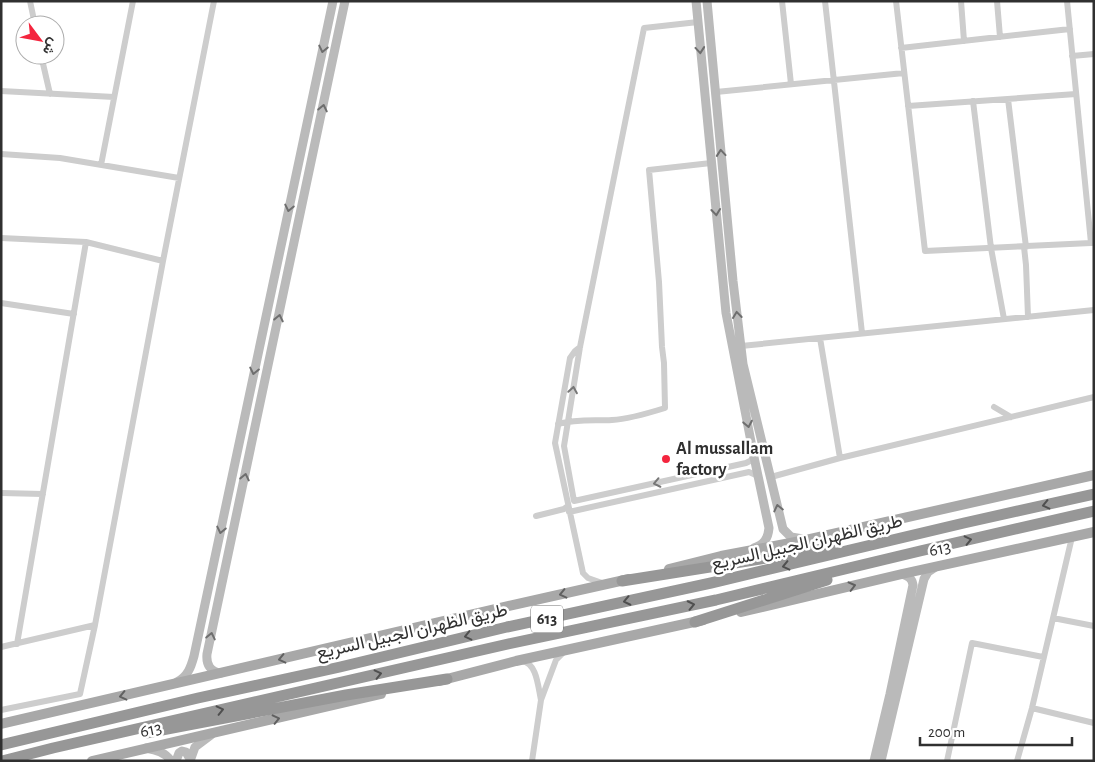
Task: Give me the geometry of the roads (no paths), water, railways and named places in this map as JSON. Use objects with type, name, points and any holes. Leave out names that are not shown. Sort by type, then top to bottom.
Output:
[{"type":"highway","name":"طريق الظهران الجبيل السريع","points":[[1,745],[507,627],[711,584],[1094,494]]},
{"type":"highway","name":"طريق الظهران الجبيل السريع","points":[[2,761],[498,646],[716,600],[1094,511]]},
{"type":"highway","points":[[622,581],[806,552],[964,524]]},
{"type":"highway","points":[[695,622],[920,551]]},
{"type":"highway","points":[[53,748],[167,730],[346,694],[447,679]]},
{"type":"main road","points":[[1,724],[463,616],[622,581],[721,556],[806,540],[1094,476]]},
{"type":"main road","name":"613","points":[[92,761],[447,679],[516,661],[780,604],[902,574],[1094,532]]},
{"type":"street","points":[[30,1],[33,15]]},
{"type":"street","points":[[101,165],[133,1]]},
{"type":"street","points":[[80,694],[95,625],[162,261],[214,1]]},
{"type":"street","points":[[172,685],[188,674],[194,656],[333,1]]},
{"type":"street","points":[[194,656],[201,663],[205,660],[207,654],[345,1]]},
{"type":"street","points":[[696,1],[726,313],[769,528],[765,541],[747,551]]},
{"type":"street","points":[[707,1],[732,281],[743,364],[783,529],[791,537],[806,540]]},
{"type":"street","points":[[782,1],[791,84]]},
{"type":"street","points":[[825,1],[862,333]]},
{"type":"street","points":[[896,1],[925,251],[1093,243],[1067,1]]},
{"type":"street","points":[[961,1],[964,41]]},
{"type":"street","points":[[997,1],[1000,37]]},
{"type":"street","points":[[570,505],[564,446],[580,347],[644,28],[698,22]]},
{"type":"street","points":[[901,48],[1070,29]]},
{"type":"street","points":[[1072,56],[1094,54]]},
{"type":"street","points":[[43,65],[50,94]]},
{"type":"street","points":[[716,92],[904,73]]},
{"type":"street","points":[[1,91],[114,97]]},
{"type":"street","points":[[908,106],[1076,94]]},
{"type":"street","points":[[1008,99],[1025,247],[1028,317]]},
{"type":"street","points":[[973,101],[991,248],[1004,319]]},
{"type":"street","points":[[305,132],[309,126],[314,129],[309,152],[310,168]]},
{"type":"street","points":[[1,154],[60,158],[179,178]]},
{"type":"street","points":[[558,424],[568,421],[614,420],[665,408],[659,282],[649,170],[711,163]]},
{"type":"street","points":[[1,238],[86,242],[162,261]]},
{"type":"street","points":[[283,238],[282,260],[278,278],[280,281],[283,281],[287,277]]},
{"type":"street","points":[[17,644],[86,242]]},
{"type":"street","points":[[1,303],[74,314]]},
{"type":"street","points":[[741,346],[1094,310]]},
{"type":"street","points":[[820,338],[840,458]]},
{"type":"street","points":[[580,347],[570,358],[555,443],[570,505],[583,573],[588,578],[605,584]]},
{"type":"street","points":[[771,477],[840,458],[1094,397]]},
{"type":"street","points":[[994,407],[1011,417]]},
{"type":"street","points":[[536,516],[564,509],[570,505],[746,463],[754,456]]},
{"type":"street","points":[[694,484],[704,472]]},
{"type":"street","points":[[570,505],[694,484],[749,472],[758,476]]},
{"type":"street","points":[[1,493],[43,494]]},
{"type":"street","points":[[1017,761],[1032,708],[1072,537]]},
{"type":"street","points":[[881,761],[924,579],[934,567]]},
{"type":"street","points":[[874,761],[913,585],[913,581],[910,578],[902,574]]},
{"type":"street","points":[[1053,618],[1094,626]]},
{"type":"street","points":[[1,647],[95,625]]},
{"type":"street","points":[[947,761],[972,643],[1043,657]]},
{"type":"street","points":[[532,761],[541,700],[556,660],[569,649]]},
{"type":"street","points":[[207,654],[210,668],[213,671],[224,673]]},
{"type":"street","points":[[516,661],[528,662],[534,668],[541,700]]},
{"type":"street","points":[[1,710],[80,694],[94,702]]},
{"type":"street","points":[[1032,708],[1094,723]]},
{"type":"street","points":[[190,760],[195,747],[212,734]]},
{"type":"street","points":[[146,748],[163,752],[171,761]]},
{"type":"street","points":[[176,761],[179,753],[182,751],[186,752],[190,760]]},
{"type":"place","name":"Al mussallam factory","points":[[666,459]]}]
